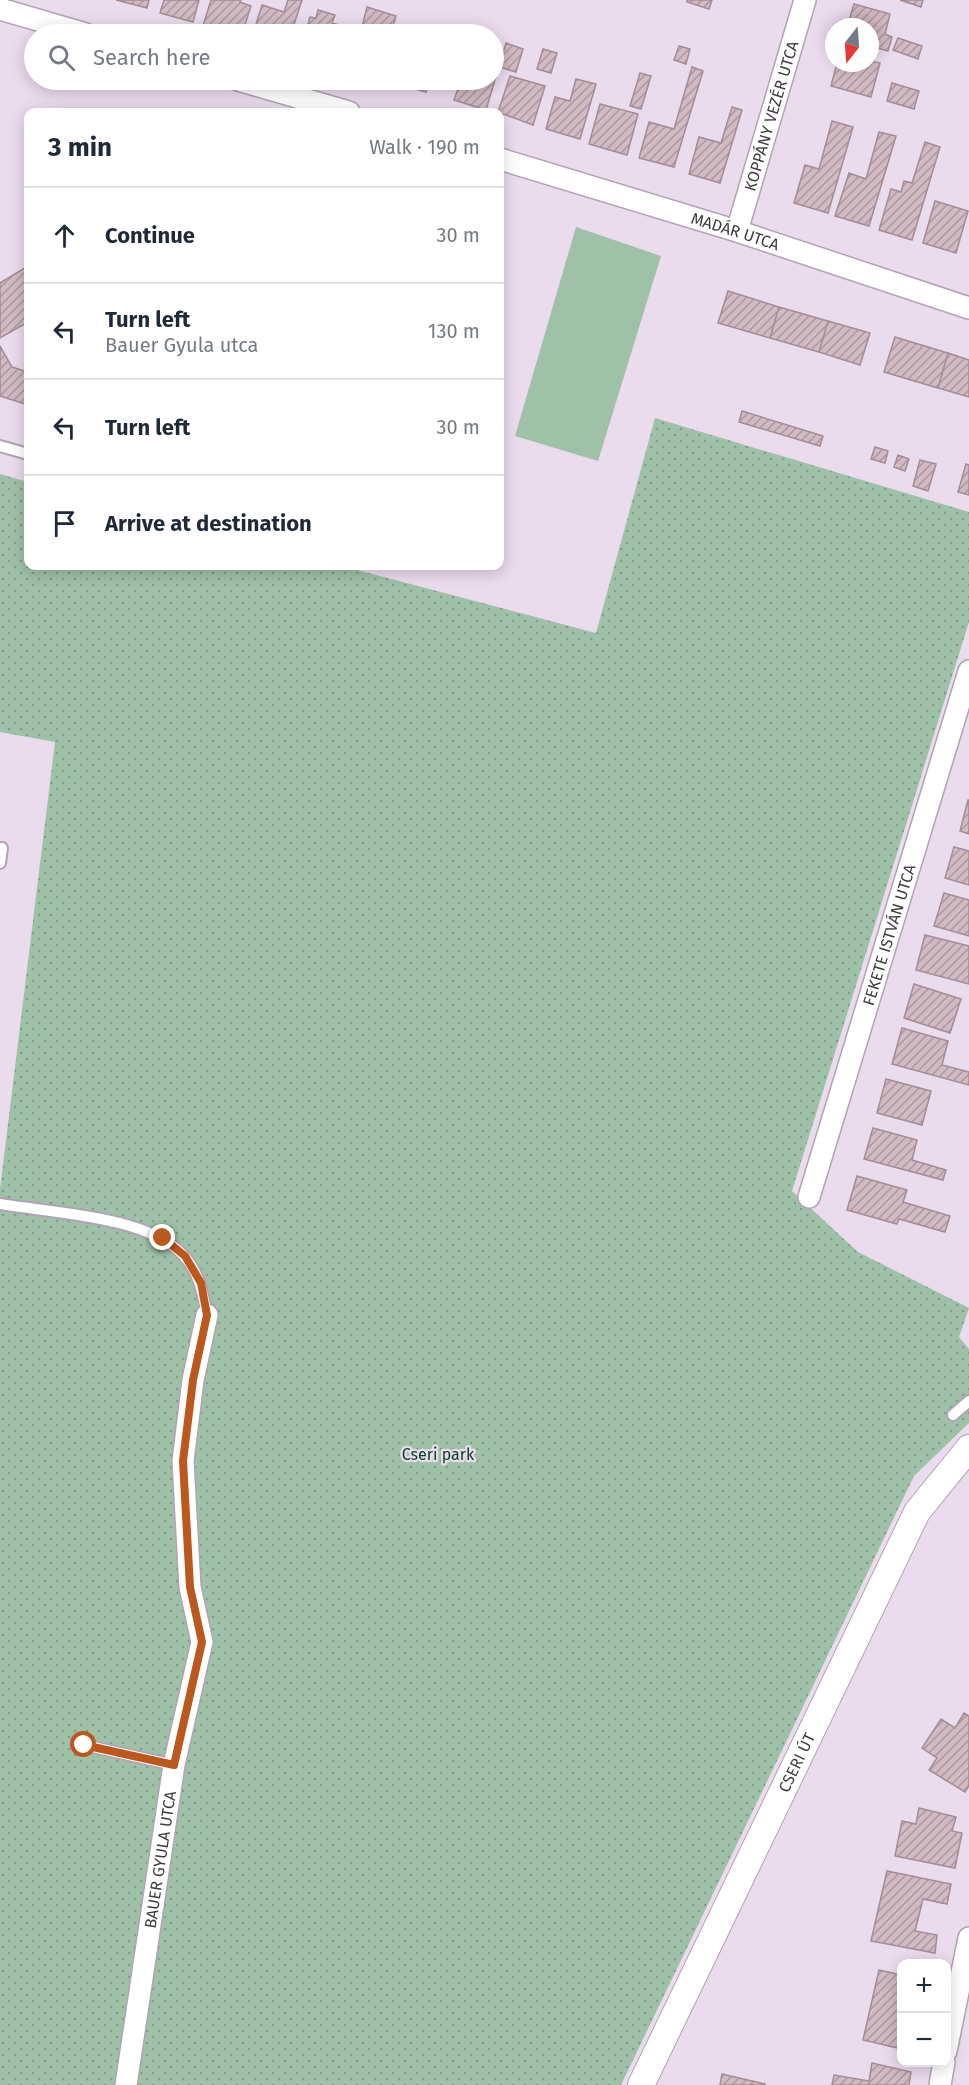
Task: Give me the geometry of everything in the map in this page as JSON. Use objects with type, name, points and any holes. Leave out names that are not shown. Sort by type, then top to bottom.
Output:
[{"type":"street","name":"KOPPÁNY VEZÉR UTCA","points":[[737,231],[805,0]]},
{"type":"street","points":[[0,9],[52,24]]},
{"type":"street","points":[[273,90],[335,108]]},
{"type":"street","name":"MADÁR UTCA","points":[[504,160],[737,231],[969,308]]},
{"type":"street","name":"FEKETE ISTVÁN UTCA","points":[[809,1197],[969,671]]},
{"type":"street","name":"BAUER GYULA UTCA","points":[[126,2085],[174,1765],[202,1642],[190,1587],[183,1461],[193,1380],[207,1315]]},
{"type":"street","name":"CSERI ÚT","points":[[641,2085],[917,1512],[969,1448]]},
{"type":"street","points":[[951,2026],[969,1938]]},
{"type":"street","points":[[940,2085],[943,2067]]},
{"type":"lane","points":[[0,446],[24,453]]},
{"type":"lane","points":[[0,863],[2,848]]},
{"type":"lane","points":[[0,1204],[135,1226],[163,1238],[185,1256],[201,1283],[207,1315]]},
{"type":"lane","points":[[952,1415],[969,1401]]},
{"type":"lane","points":[[84,1745],[174,1765]]},
{"type":"green space","points":[[576,227],[661,256],[598,461],[515,436]]},
{"type":"green space","name":"Cseri park","points":[[655,418],[969,512],[969,622],[792,1191],[858,1252],[969,1308],[959,1337],[969,1349],[969,1423],[914,1476],[621,2085],[0,2085],[0,1189],[55,742],[0,732],[0,474],[24,481],[24,570],[357,570],[596,633]]},
{"type":"building","points":[[116,0],[149,0],[147,8]]},
{"type":"building","points":[[164,0],[199,0],[193,22],[160,13]]},
{"type":"building","points":[[211,0],[241,0],[240,2],[251,6],[245,24],[204,24]]},
{"type":"building","points":[[288,0],[302,0],[294,24],[256,24],[262,5],[284,12]]},
{"type":"building","points":[[687,0],[712,0],[709,9],[687,2]]},
{"type":"building","points":[[900,0],[923,0],[921,7]]},
{"type":"building","points":[[854,4],[890,14],[885,34],[892,37],[888,51],[879,48],[879,18],[850,18]]},
{"type":"building","points":[[367,7],[396,16],[394,24],[363,24]]},
{"type":"building","points":[[318,10],[335,15],[332,23],[336,24],[308,24],[310,17],[316,18]]},
{"type":"building","points":[[898,38],[922,46],[918,59],[893,50]]},
{"type":"building","points":[[506,43],[523,49],[516,72],[504,68]]},
{"type":"building","points":[[679,46],[690,49],[686,64],[674,60]]},
{"type":"building","points":[[543,49],[557,53],[551,73],[537,69]]},
{"type":"building","points":[[692,67],[703,71],[674,167],[639,158],[649,122],[674,129]]},
{"type":"building","points":[[835,72],[878,72],[871,97],[831,86]]},
{"type":"building","points":[[640,73],[651,76],[641,109],[630,106]]},
{"type":"building","points":[[510,76],[545,86],[533,125],[504,114],[504,108],[499,108]]},
{"type":"building","points":[[576,79],[596,84],[580,139],[546,129],[555,97],[570,101]]},
{"type":"building","points":[[892,83],[919,91],[914,109],[887,101]]},
{"type":"building","points":[[458,90],[492,90],[487,108],[454,100]]},
{"type":"building","points":[[600,104],[638,114],[627,155],[589,144]]},
{"type":"building","points":[[732,107],[742,110],[720,183],[689,174],[699,137],[721,143]]},
{"type":"building","points":[[832,121],[853,127],[828,213],[794,203],[805,165],[819,169]]},
{"type":"building","points":[[879,132],[896,136],[869,226],[835,216],[849,173],[866,179]]},
{"type":"building","points":[[925,142],[940,147],[912,240],[879,230],[891,189],[901,192],[904,181],[912,183]]},
{"type":"building","points":[[935,201],[968,211],[956,253],[923,243]]},
{"type":"building","points":[[24,268],[24,324],[0,338],[0,283]]},
{"type":"building","points":[[728,291],[779,307],[770,338],[718,323]]},
{"type":"building","points":[[779,307],[828,321],[819,352],[770,338]]},
{"type":"building","points":[[828,321],[870,333],[860,365],[819,352]]},
{"type":"building","points":[[895,337],[948,353],[938,388],[884,372]]},
{"type":"building","points":[[0,346],[12,367],[24,371],[24,404],[0,396]]},
{"type":"building","points":[[948,353],[969,360],[969,397],[938,388]]},
{"type":"building","points":[[742,411],[823,436],[820,446],[739,422]]},
{"type":"building","points":[[875,447],[888,451],[885,463],[871,459]]},
{"type":"building","points":[[898,455],[909,459],[905,471],[894,467]]},
{"type":"building","points":[[920,460],[936,464],[928,491],[913,486]]},
{"type":"building","points":[[966,464],[969,465],[969,495],[958,492]]},
{"type":"building","points":[[969,800],[969,834],[960,831]]},
{"type":"building","points":[[954,847],[969,851],[969,885],[945,878]]},
{"type":"building","points":[[944,893],[969,900],[969,936],[934,926]]},
{"type":"building","points":[[925,935],[969,946],[969,984],[916,970]]},
{"type":"building","points":[[914,984],[961,999],[950,1033],[904,1018]]},
{"type":"building","points":[[902,1028],[948,1041],[942,1065],[969,1072],[969,1085],[892,1064]]},
{"type":"building","points":[[886,1079],[931,1091],[922,1125],[877,1113]]},
{"type":"building","points":[[873,1128],[917,1140],[912,1160],[946,1170],[943,1180],[864,1159]]},
{"type":"building","points":[[857,1176],[907,1190],[903,1202],[950,1216],[945,1232],[899,1219],[897,1224],[847,1210]]},
{"type":"building","points":[[964,1713],[969,1716],[969,1786],[965,1792],[929,1770],[937,1758],[922,1748],[941,1719],[955,1728]]},
{"type":"building","points":[[919,1808],[956,1817],[952,1831],[962,1833],[955,1868],[895,1856],[902,1821],[916,1824]]},
{"type":"building","points":[[887,1871],[951,1884],[947,1904],[923,1899],[915,1931],[937,1935],[935,1953],[871,1941]]},
{"type":"building","points":[[879,1970],[897,1974],[897,2048],[863,2040]]},
{"type":"building","points":[[872,2063],[911,2072],[909,2085],[832,2085],[834,2075],[869,2081]]},
{"type":"building","points":[[722,2074],[765,2084],[765,2085],[720,2085]]},
{"type":"route","points":[[84,1745],[174,1765],[202,1642],[190,1587],[183,1461],[193,1380],[207,1315],[201,1283],[185,1256],[163,1238]]}]
